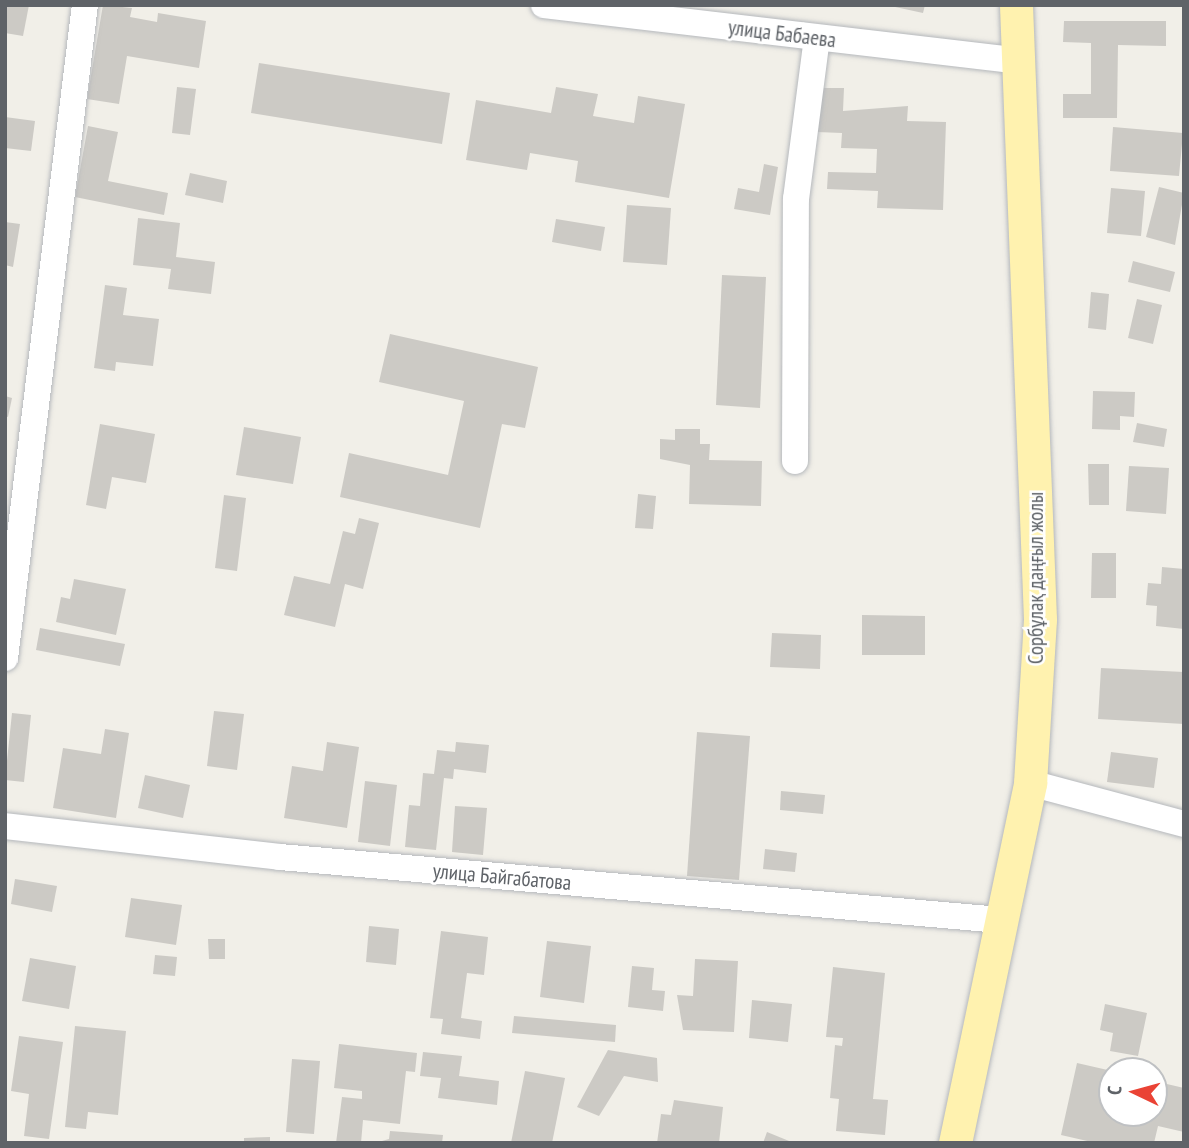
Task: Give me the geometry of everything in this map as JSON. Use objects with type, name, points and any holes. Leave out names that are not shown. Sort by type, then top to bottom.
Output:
[{"type":"main road","name":"Сорбұлақ даңғыл жолы","points":[[955,1143],[1030,783],[1040,619],[1016,5]]},
{"type":"street","points":[[5,658],[85,5]]},
{"type":"street","name":"улица Бабаева","points":[[544,5],[642,11],[817,38],[1019,61]]},
{"type":"street","points":[[796,461],[796,200],[817,38]]},
{"type":"street","points":[[1030,783],[1184,824]]},
{"type":"street","name":"улица Байгабатова","points":[[5,826],[280,857],[1000,920]]},
{"type":"building","points":[[5,5],[29,5],[23,36],[5,33]]},
{"type":"building","points":[[103,5],[132,8],[130,17],[157,22],[158,13],[206,21],[199,68],[127,56],[119,104],[87,99]]},
{"type":"building","points":[[886,5],[925,5],[923,13]]},
{"type":"building","points":[[1064,21],[1166,21],[1166,46],[1118,45],[1117,118],[1063,118],[1063,94],[1091,94],[1091,43],[1063,42]]},
{"type":"building","points":[[259,63],[450,93],[442,144],[251,113]]},
{"type":"building","points":[[177,87],[196,89],[190,135],[172,133]]},
{"type":"building","points":[[556,87],[598,94],[593,116],[634,123],[638,96],[685,104],[669,198],[575,182],[578,161],[530,153],[527,170],[466,160],[476,100],[551,113]]},
{"type":"building","points":[[819,88],[844,88],[843,111],[908,106],[907,121],[946,122],[943,210],[877,208],[878,191],[827,189],[828,172],[876,173],[877,149],[841,148],[842,133],[817,132]]},
{"type":"building","points":[[5,117],[35,121],[31,151],[5,148]]},
{"type":"building","points":[[88,126],[118,132],[108,181],[168,193],[164,215],[75,197]]},
{"type":"building","points":[[1113,127],[1183,133],[1179,176],[1110,171]]},
{"type":"building","points":[[764,164],[778,167],[770,215],[734,209],[738,188],[759,192]]},
{"type":"building","points":[[190,173],[227,181],[223,203],[185,195]]},
{"type":"building","points":[[1159,187],[1184,193],[1175,245],[1146,237]]},
{"type":"building","points":[[1111,188],[1145,191],[1141,236],[1107,233]]},
{"type":"building","points":[[627,205],[671,208],[667,265],[623,262]]},
{"type":"building","points":[[138,218],[180,223],[176,257],[215,262],[211,294],[168,289],[171,269],[133,265]]},
{"type":"building","points":[[556,219],[605,227],[601,251],[552,242]]},
{"type":"building","points":[[5,222],[20,224],[13,267],[5,265]]},
{"type":"building","points":[[1133,261],[1175,272],[1170,292],[1128,282]]},
{"type":"building","points":[[722,275],[766,277],[760,408],[716,405]]},
{"type":"building","points":[[105,285],[127,288],[123,315],[159,319],[153,366],[116,362],[115,371],[94,368]]},
{"type":"building","points":[[1091,292],[1109,294],[1106,330],[1088,328]]},
{"type":"building","points":[[1137,299],[1162,305],[1153,344],[1128,338]]},
{"type":"building","points":[[390,334],[538,367],[525,428],[502,424],[480,528],[340,497],[349,453],[448,475],[464,401],[379,382]]},
{"type":"building","points":[[1093,391],[1135,392],[1134,417],[1120,416],[1120,430],[1092,429]]},
{"type":"building","points":[[5,396],[12,398],[8,417],[5,416]]},
{"type":"building","points":[[1137,423],[1167,429],[1164,447],[1133,442]]},
{"type":"building","points":[[100,424],[155,434],[146,483],[112,477],[106,509],[86,505]]},
{"type":"building","points":[[244,427],[301,437],[293,484],[236,475]]},
{"type":"building","points":[[675,429],[700,429],[700,444],[710,444],[709,460],[762,461],[761,506],[689,504],[690,465],[660,459],[660,439],[675,440]]},
{"type":"building","points":[[1088,464],[1109,464],[1109,505],[1089,505]]},
{"type":"building","points":[[1129,466],[1169,468],[1166,514],[1126,511]]},
{"type":"building","points":[[638,494],[656,496],[653,529],[635,528]]},
{"type":"building","points":[[224,495],[246,498],[237,571],[215,568]]},
{"type":"building","points":[[359,518],[379,523],[363,589],[345,584],[335,627],[284,615],[294,576],[330,584],[343,531],[355,534]]},
{"type":"building","points":[[1092,553],[1116,553],[1116,598],[1091,598]]},
{"type":"building","points":[[1162,567],[1184,569],[1184,629],[1156,626],[1157,606],[1146,605],[1148,583],[1161,584]]},
{"type":"building","points":[[74,579],[126,589],[116,635],[56,622],[61,597],[70,599]]},
{"type":"building","points":[[862,615],[925,616],[925,655],[862,655]]},
{"type":"building","points":[[40,628],[125,644],[120,666],[36,650]]},
{"type":"building","points":[[772,633],[821,635],[820,669],[770,667]]},
{"type":"building","points":[[1101,668],[1184,672],[1184,724],[1098,719]]},
{"type":"building","points":[[214,711],[244,714],[237,770],[207,766]]},
{"type":"building","points":[[12,713],[31,715],[24,782],[5,780]]},
{"type":"building","points":[[105,729],[129,733],[116,818],[53,808],[63,748],[101,754]]},
{"type":"building","points":[[697,732],[750,736],[739,880],[687,876]]},
{"type":"building","points":[[327,742],[359,747],[347,828],[284,818],[292,766],[323,771]]},
{"type":"building","points":[[456,742],[489,745],[486,773],[454,769],[453,779],[444,778],[436,850],[405,847],[409,805],[420,806],[423,773],[434,774],[437,750],[455,752]]},
{"type":"building","points":[[1111,752],[1158,758],[1154,788],[1107,782]]},
{"type":"building","points":[[145,775],[190,785],[183,818],[138,808]]},
{"type":"building","points":[[365,781],[397,785],[390,846],[358,842]]},
{"type":"building","points":[[781,791],[825,795],[823,814],[780,810]]},
{"type":"building","points":[[455,806],[487,808],[483,855],[452,852]]},
{"type":"building","points":[[765,849],[797,853],[795,872],[763,869]]},
{"type":"building","points":[[15,879],[57,886],[52,912],[11,904]]},
{"type":"building","points":[[131,898],[182,905],[176,945],[125,937]]},
{"type":"building","points":[[369,926],[399,929],[396,965],[366,962]]},
{"type":"building","points":[[441,931],[488,937],[484,975],[467,973],[461,1018],[482,1021],[480,1039],[441,1034],[443,1019],[430,1018]]},
{"type":"building","points":[[208,939],[225,939],[225,959],[209,959]]},
{"type":"building","points":[[547,941],[591,946],[584,1003],[540,997]]},
{"type":"building","points":[[155,955],[177,957],[175,976],[153,974]]},
{"type":"building","points":[[30,958],[76,966],[69,1009],[22,1001]]},
{"type":"building","points":[[695,959],[738,961],[734,1032],[683,1030],[677,995],[693,996]]},
{"type":"building","points":[[632,966],[654,968],[652,990],[665,991],[663,1011],[628,1007]]},
{"type":"building","points":[[833,967],[885,973],[873,1099],[888,1100],[885,1135],[836,1131],[839,1099],[830,1098],[835,1045],[842,1046],[843,1038],[826,1037]]},
{"type":"building","points":[[752,1000],[792,1004],[788,1042],[749,1038]]},
{"type":"building","points":[[1105,1004],[1147,1013],[1138,1056],[1110,1051],[1113,1033],[1100,1030]]},
{"type":"building","points":[[514,1016],[616,1025],[615,1042],[512,1033]]},
{"type":"building","points":[[75,1026],[126,1031],[118,1115],[88,1112],[86,1129],[65,1127]]},
{"type":"building","points":[[19,1036],[63,1042],[49,1139],[24,1136],[29,1094],[11,1091]]},
{"type":"building","points":[[339,1044],[417,1053],[415,1072],[406,1071],[400,1124],[363,1120],[361,1143],[336,1143],[342,1097],[362,1099],[362,1091],[334,1088]]},
{"type":"building","points":[[608,1050],[657,1058],[658,1082],[624,1076],[599,1116],[577,1107]]},
{"type":"building","points":[[423,1052],[462,1056],[459,1076],[499,1081],[497,1105],[438,1098],[441,1078],[420,1076]]},
{"type":"building","points":[[292,1059],[320,1061],[314,1134],[286,1132]]},
{"type":"building","points":[[1077,1063],[1098,1068],[1098,1127],[1158,1127],[1154,1143],[1096,1143],[1061,1135]]},
{"type":"building","points":[[525,1071],[565,1078],[552,1143],[511,1143]]},
{"type":"building","points":[[1168,1084],[1184,1088],[1184,1132],[1162,1127],[1168,1127]]},
{"type":"building","points":[[674,1100],[723,1107],[719,1143],[657,1143],[661,1114],[671,1115]]},
{"type":"building","points":[[390,1131],[443,1135],[442,1143],[375,1143],[389,1139]]},
{"type":"building","points":[[767,1132],[794,1143],[763,1143]]},
{"type":"building","points":[[270,1137],[270,1143],[244,1143],[244,1138]]}]
